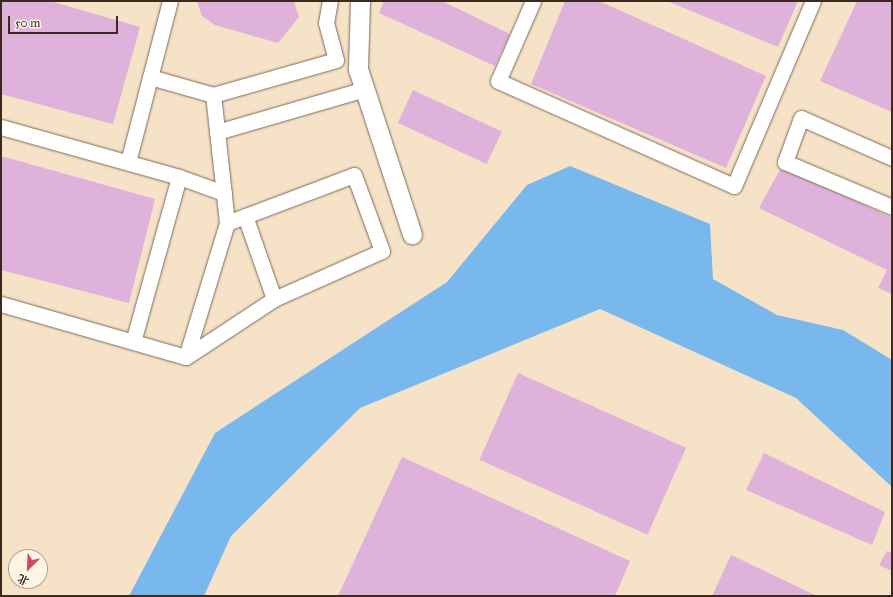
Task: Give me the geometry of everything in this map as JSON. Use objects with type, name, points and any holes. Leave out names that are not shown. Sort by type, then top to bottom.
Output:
[{"type":"street","points":[[330,1],[326,23],[336,60]]},
{"type":"street","points":[[360,1],[358,69],[412,234]]},
{"type":"street","points":[[533,1],[498,81],[734,186],[813,1]]},
{"type":"street","points":[[128,162],[150,77],[166,2]]},
{"type":"street","points":[[150,77],[213,95],[359,53]]},
{"type":"street","points":[[217,132],[365,89]]},
{"type":"street","points":[[186,357],[227,223],[213,95]]},
{"type":"street","points":[[892,158],[801,118],[785,162],[892,207]]},
{"type":"street","points":[[1,127],[179,176],[224,193]]},
{"type":"street","points":[[1,304],[186,357],[274,299],[382,251],[354,175],[227,223]]},
{"type":"street","points":[[133,342],[179,176]]},
{"type":"street","points":[[245,216],[274,299]]},
{"type":"water","points":[[570,166],[710,224],[713,279],[777,315],[843,330],[892,360],[892,487],[796,398],[600,309],[360,408],[231,536],[204,596],[129,596],[215,433],[447,282],[527,185]]},
{"type":"building","points":[[1,1],[50,1],[140,27],[113,124],[1,94]]},
{"type":"building","points":[[197,1],[294,1],[299,17],[278,43],[215,25],[202,16]]},
{"type":"building","points":[[384,1],[442,1],[510,34],[495,66],[379,13]]},
{"type":"building","points":[[565,1],[599,1],[766,76],[726,168],[531,84]]},
{"type":"building","points":[[667,1],[798,1],[778,47]]},
{"type":"building","points":[[857,1],[892,1],[892,112],[820,81]]},
{"type":"building","points":[[413,90],[502,131],[487,164],[398,123]]},
{"type":"building","points":[[1,156],[155,199],[129,303],[1,270]]},
{"type":"building","points":[[782,166],[892,218],[892,294],[878,288],[887,270],[759,208]]},
{"type":"building","points":[[518,373],[686,448],[647,535],[479,460]]},
{"type":"building","points":[[764,453],[885,512],[872,545],[746,490]]},
{"type":"building","points":[[402,457],[630,561],[615,596],[338,596]]},
{"type":"building","points":[[887,551],[892,553],[892,571],[879,565]]},
{"type":"building","points":[[731,555],[817,596],[712,596]]}]
